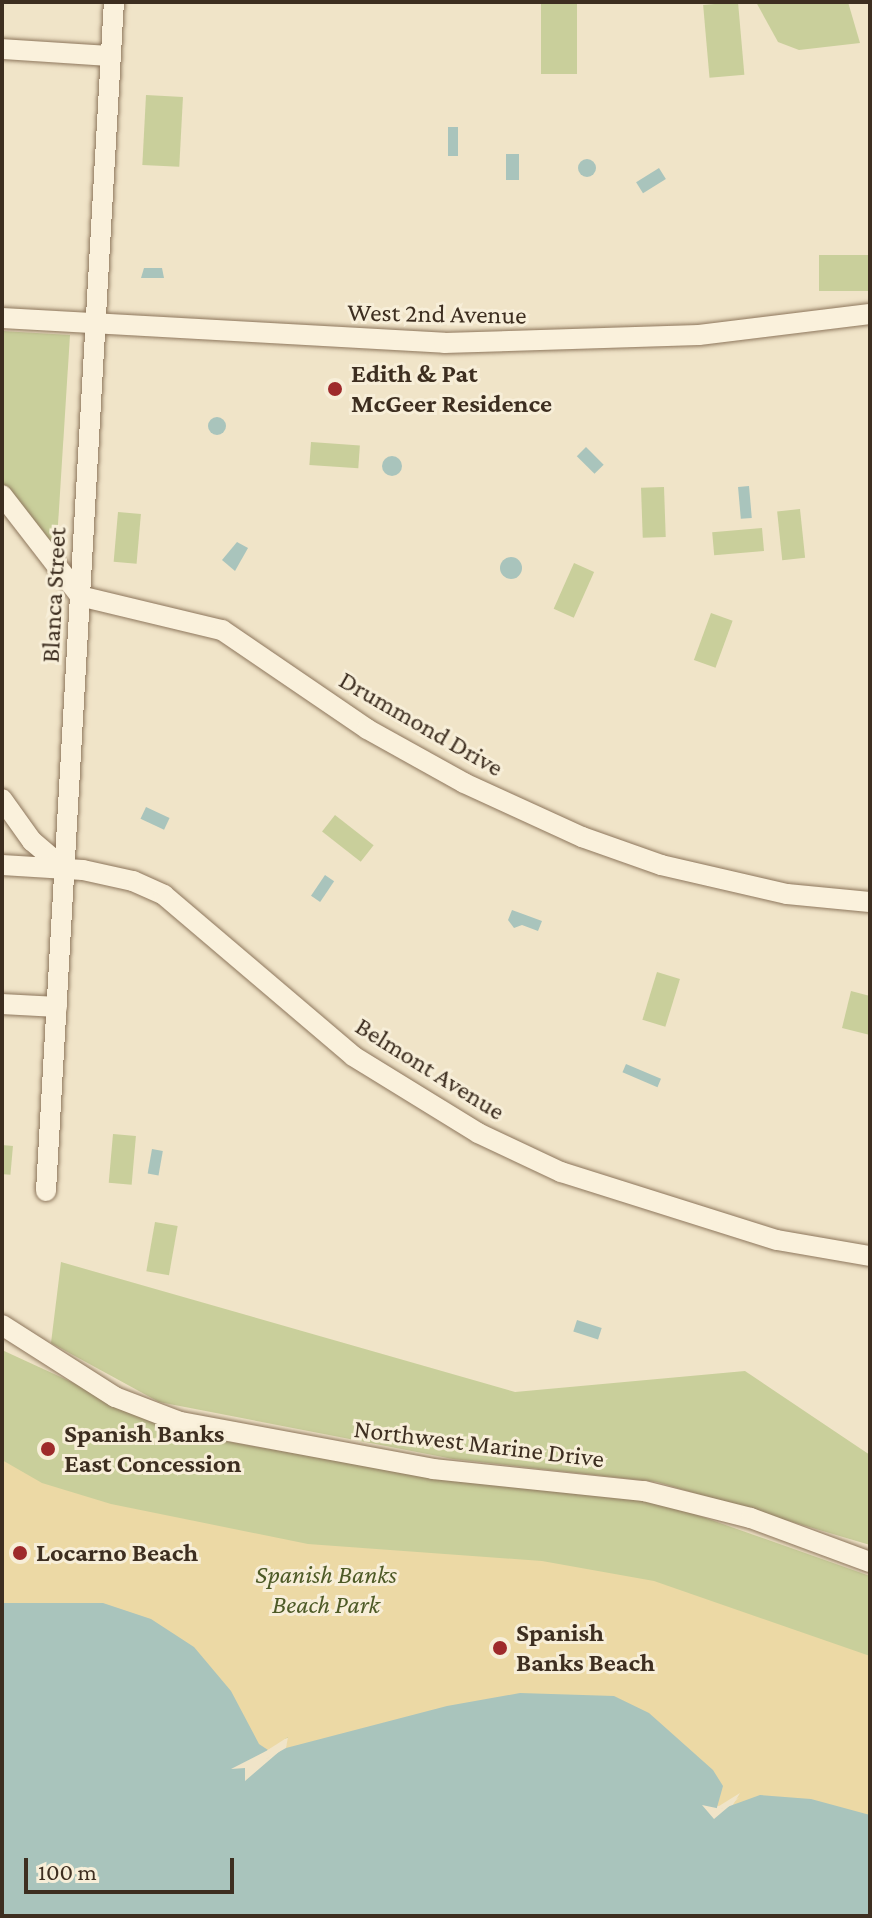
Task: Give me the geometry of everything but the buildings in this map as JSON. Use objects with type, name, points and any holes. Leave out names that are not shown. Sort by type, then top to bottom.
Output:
[{"type":"street","name":"Blanca Street","points":[[46,1191],[114,2]]},
{"type":"street","points":[[2,49],[111,56]]},
{"type":"street","name":"West 2nd Avenue","points":[[2,318],[490,342],[699,335],[870,314]]},
{"type":"street","points":[[2,495],[80,596]]},
{"type":"street","name":"Drummond Drive","points":[[80,596],[222,630],[367,729],[464,783],[582,837],[729,882],[870,902]]},
{"type":"street","points":[[2,799],[32,841],[65,869]]},
{"type":"street","name":"Belmont Avenue","points":[[2,865],[65,869],[133,881],[164,895],[353,1056],[484,1136],[561,1172],[641,1200],[777,1240],[870,1256]]},
{"type":"street","points":[[2,1004],[57,1007]]},
{"type":"street","name":"Northwest Marine Drive","points":[[2,1325],[115,1397],[180,1422],[433,1469],[644,1491],[751,1518],[870,1562]]},
{"type":"green space","points":[[541,2],[577,2],[577,74],[541,74]]},
{"type":"green space","points":[[738,2],[744,75],[709,78],[703,5]]},
{"type":"green space","points":[[756,2],[848,2],[860,43],[799,50],[778,42]]},
{"type":"green space","points":[[146,95],[183,97],[179,167],[142,165]]},
{"type":"green space","points":[[819,255],[870,255],[870,291],[819,291]]},
{"type":"green space","points":[[2,331],[70,335],[56,556],[2,482]]},
{"type":"green space","points":[[311,442],[360,445],[358,468],[309,465]]},
{"type":"green space","points":[[664,487],[666,537],[643,538],[641,488]]},
{"type":"green space","points":[[800,509],[805,558],[782,560],[777,511]]},
{"type":"green space","points":[[118,512],[141,514],[137,564],[114,562]]},
{"type":"green space","points":[[762,528],[764,551],[714,555],[712,532]]},
{"type":"green space","points":[[574,563],[594,572],[574,618],[554,609]]},
{"type":"green space","points":[[711,613],[733,621],[716,668],[694,660]]},
{"type":"green space","points":[[335,815],[374,845],[361,862],[322,832]]},
{"type":"green space","points":[[657,972],[680,979],[665,1027],[642,1020]]},
{"type":"green space","points":[[851,991],[870,996],[870,1035],[842,1028]]},
{"type":"green space","points":[[113,1134],[136,1136],[132,1185],[109,1183]]},
{"type":"green space","points":[[2,1145],[13,1146],[10,1175],[2,1174]]},
{"type":"green space","points":[[155,1222],[178,1226],[169,1275],[146,1271]]},
{"type":"green space","points":[[61,1262],[515,1392],[745,1371],[870,1455],[870,1545],[657,1482],[453,1459],[159,1402],[51,1343]]},
{"type":"green space","name":"Spanish Banks Beach Park","points":[[2,1350],[165,1425],[207,1438],[425,1476],[652,1499],[870,1576],[870,1798],[451,1686],[284,1739],[164,1605],[38,1583],[2,1586]]},
{"type":"sand","name":"Spanish Banks Beach","points":[[2,1460],[42,1483],[111,1504],[308,1544],[542,1561],[654,1581],[870,1656],[870,1824],[731,1808],[740,1793],[719,1806],[286,1748],[288,1737],[246,1764],[2,1626]]},
{"type":"water","points":[[448,127],[458,127],[458,156],[448,156]]},
{"type":"water","points":[[506,154],[519,154],[519,180],[506,180]]},
{"type":"water","points":[[587,159],[596,168],[587,177],[578,168]]},
{"type":"water","points":[[659,168],[666,179],[643,193],[636,182]]},
{"type":"water","points":[[144,268],[162,268],[164,278],[141,278]]},
{"type":"water","points":[[217,417],[226,426],[217,435],[208,426]]},
{"type":"water","points":[[586,447],[604,465],[594,474],[577,456]]},
{"type":"water","points":[[392,456],[399,459],[402,466],[399,473],[392,476],[385,473],[382,466],[385,459]]},
{"type":"water","points":[[749,486],[752,518],[741,519],[738,487]]},
{"type":"water","points":[[237,542],[248,548],[235,571],[222,560]]},
{"type":"water","points":[[511,557],[519,560],[522,568],[519,576],[511,579],[503,576],[500,568],[503,560]]},
{"type":"water","points":[[146,807],[170,818],[164,830],[141,819]]},
{"type":"water","points":[[325,875],[334,881],[320,902],[311,896]]},
{"type":"water","points":[[512,910],[542,921],[538,931],[522,925],[514,928],[508,920]]},
{"type":"water","points":[[626,1064],[661,1079],[657,1087],[622,1072]]},
{"type":"water","points":[[152,1149],[163,1151],[158,1176],[148,1174]]},
{"type":"water","points":[[577,1320],[602,1328],[598,1339],[573,1331]]},
{"type":"water","points":[[2,1603],[103,1603],[151,1619],[194,1647],[231,1691],[259,1744],[268,1750],[260,1756],[261,1762],[286,1748],[447,1706],[520,1693],[614,1696],[649,1713],[713,1770],[723,1786],[716,1811],[760,1795],[811,1799],[870,1815],[870,1916],[2,1916]]},
{"type":"pier","points":[[288,1744],[245,1781],[245,1768],[231,1769],[272,1748],[266,1759]]},
{"type":"pier","points":[[740,1797],[714,1819],[702,1805],[721,1809]]},
{"type":"place","name":"Edith & Pat McGeer Residence","points":[[335,389]]},
{"type":"place","name":"Spanish Banks East Concession","points":[[48,1449]]},
{"type":"place","name":"Locarno Beach","points":[[20,1553]]},
{"type":"place","name":"Spanish Banks Beach","points":[[500,1648]]}]
